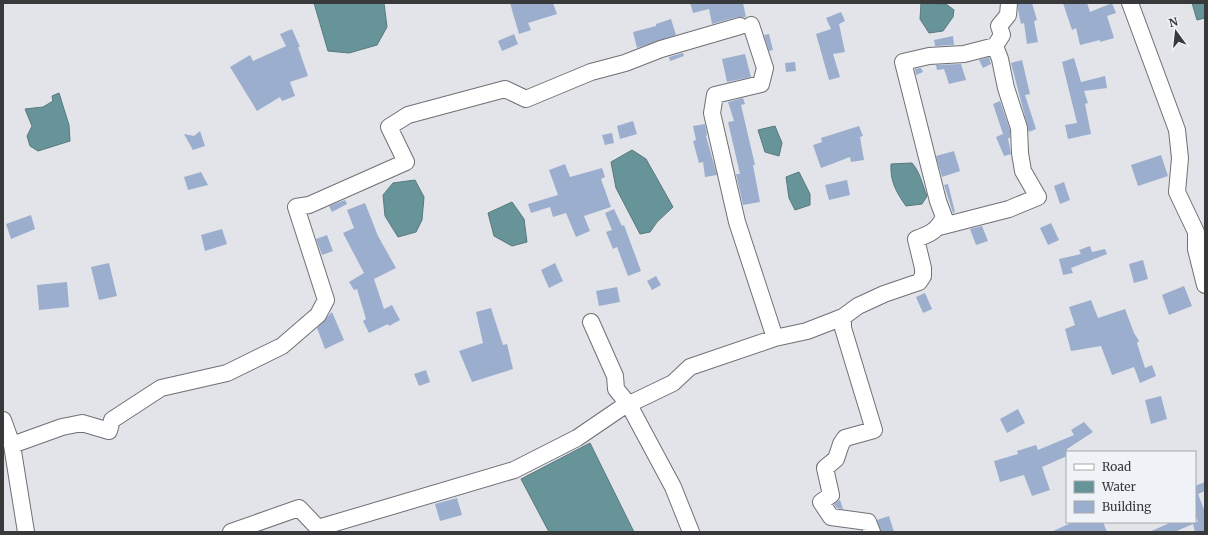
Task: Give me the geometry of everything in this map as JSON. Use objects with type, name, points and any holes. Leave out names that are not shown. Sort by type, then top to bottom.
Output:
[{"type":"street","points":[[940,227],[944,217],[938,201],[903,62],[929,56],[964,54],[995,46],[1002,35],[999,26],[1008,15],[1009,3]]},
{"type":"street","points":[[1130,3],[1177,130],[1180,158],[1177,192],[1196,232],[1196,249],[1205,285]]},
{"type":"street","points":[[12,445],[62,426],[82,423],[109,431],[112,420],[160,388],[227,373],[282,346],[318,316],[326,300],[296,207],[309,204],[406,162],[389,127],[408,115],[505,89],[526,99],[591,72],[625,63],[661,49],[745,26],[765,68],[760,84],[715,95],[712,113],[737,222],[775,338]]},
{"type":"street","points":[[231,532],[300,508],[318,528],[514,470],[577,438],[621,408],[674,382],[690,367],[775,338],[807,331],[843,317],[858,306],[884,294],[919,282],[923,276],[923,268],[916,239],[932,233],[940,227],[1009,209],[1038,197],[1023,171],[1020,152],[1019,128],[1006,88],[1000,58],[995,46]]},
{"type":"street","points":[[843,317],[843,328],[874,430],[845,438],[841,444],[836,459],[825,468],[831,496],[821,502],[831,517],[868,522],[872,532]]},
{"type":"street","points":[[591,322],[615,376],[616,388],[629,405],[673,487],[691,532]]},
{"type":"street","points":[[3,420],[12,445],[26,532]]},
{"type":"water","points":[[314,3],[384,3],[387,27],[377,45],[349,53],[328,51]]},
{"type":"water","points":[[921,3],[946,4],[954,10],[953,17],[943,31],[929,33],[920,19]]},
{"type":"water","points":[[1192,3],[1205,3],[1205,18],[1197,20]]},
{"type":"water","points":[[59,93],[69,125],[70,141],[38,151],[30,146],[27,136],[32,126],[25,109],[43,107],[53,101],[52,96]]},
{"type":"water","points":[[775,126],[782,143],[779,156],[765,152],[758,130]]},
{"type":"water","points":[[632,150],[646,159],[673,207],[657,222],[650,232],[640,234],[616,188],[611,162]]},
{"type":"water","points":[[912,163],[919,174],[927,196],[922,204],[906,206],[894,186],[891,164]]},
{"type":"water","points":[[799,172],[810,194],[810,205],[795,210],[789,198],[786,177]]},
{"type":"water","points":[[415,180],[424,197],[422,220],[416,232],[398,237],[385,216],[383,195],[393,183]]},
{"type":"water","points":[[512,202],[524,219],[527,242],[512,246],[494,236],[488,213]]},
{"type":"water","points":[[590,443],[634,532],[549,532],[521,479]]},
{"type":"building","points":[[510,3],[553,3],[557,14],[528,23],[531,30],[519,34]]},
{"type":"building","points":[[690,3],[743,3],[746,17],[737,17],[712,24],[709,9],[693,13]]},
{"type":"building","points":[[1018,3],[1032,3],[1037,20],[1034,21],[1038,42],[1027,44],[1024,23],[1021,24]]},
{"type":"building","points":[[1063,3],[1087,3],[1090,12],[1112,3],[1116,13],[1107,16],[1114,38],[1080,45],[1076,28],[1072,30]]},
{"type":"building","points":[[841,12],[845,21],[839,24],[845,52],[833,54],[840,77],[829,80],[816,34],[831,29],[826,18]]},
{"type":"building","points":[[671,19],[676,35],[637,48],[633,32],[656,26],[656,24]]},
{"type":"building","points":[[292,29],[300,47],[298,47],[308,76],[290,82],[295,96],[282,101],[280,97],[257,111],[230,67],[250,55],[253,61],[286,46],[280,34]]},
{"type":"building","points":[[514,34],[518,44],[502,51],[498,41]]},
{"type":"building","points":[[769,34],[773,50],[769,51],[764,35]]},
{"type":"building","points":[[953,36],[954,45],[935,46],[934,40]]},
{"type":"building","points":[[683,53],[684,56],[670,61],[669,57]]},
{"type":"building","points":[[745,54],[751,77],[727,82],[722,59]]},
{"type":"building","points":[[989,57],[991,64],[983,68],[979,60]]},
{"type":"building","points":[[1074,58],[1081,82],[1105,76],[1107,88],[1084,91],[1088,103],[1085,104],[1091,134],[1068,139],[1065,125],[1077,123],[1062,62]]},
{"type":"building","points":[[1022,60],[1030,94],[1025,95],[1036,129],[1029,132],[1011,63]]},
{"type":"building","points":[[795,62],[796,71],[786,72],[785,63]]},
{"type":"building","points":[[961,64],[966,80],[949,84],[944,69],[937,70],[936,65]]},
{"type":"building","points":[[921,68],[923,72],[916,75],[915,69]]},
{"type":"building","points":[[743,98],[745,104],[741,105],[755,165],[753,165],[760,202],[743,205],[736,174],[740,174],[728,122],[734,121],[728,102]]},
{"type":"building","points":[[1000,101],[1010,130],[1010,138],[1008,138],[1011,154],[1004,156],[996,137],[1003,134],[993,104]]},
{"type":"building","points":[[633,121],[637,134],[620,139],[617,126]]},
{"type":"building","points":[[705,124],[706,136],[717,175],[705,177],[703,162],[699,163],[693,141],[696,140],[693,126]]},
{"type":"building","points":[[859,126],[863,136],[860,137],[864,160],[851,162],[850,157],[821,168],[813,145],[822,142],[821,138]]},
{"type":"building","points":[[200,131],[205,146],[193,150],[184,134],[194,136]]},
{"type":"building","points":[[612,133],[614,143],[605,145],[602,135]]},
{"type":"building","points":[[954,151],[960,171],[942,177],[936,156]]},
{"type":"building","points":[[1161,155],[1168,176],[1138,186],[1131,165]]},
{"type":"building","points":[[565,164],[570,177],[602,168],[605,177],[601,179],[611,207],[584,216],[590,231],[576,237],[566,213],[553,217],[550,207],[531,213],[528,204],[558,195],[549,170]]},
{"type":"building","points":[[201,172],[208,185],[188,190],[184,177]]},
{"type":"building","points":[[847,180],[850,195],[829,200],[825,185]]},
{"type":"building","points":[[1064,182],[1070,200],[1060,204],[1054,186]]},
{"type":"building","points":[[948,184],[955,212],[953,213],[944,185]]},
{"type":"building","points":[[345,200],[347,204],[332,212],[329,206]]},
{"type":"building","points":[[365,203],[378,236],[396,268],[374,279],[384,309],[392,305],[400,320],[389,326],[388,324],[369,333],[363,321],[366,319],[357,289],[354,290],[349,282],[364,273],[343,233],[354,228],[347,210]]},
{"type":"building","points":[[614,209],[622,226],[624,225],[641,271],[628,276],[617,247],[613,249],[606,232],[612,230],[605,213]]},
{"type":"building","points":[[31,215],[35,229],[11,239],[6,224]]},
{"type":"building","points":[[1051,223],[1059,240],[1048,245],[1040,228]]},
{"type":"building","points":[[982,226],[988,241],[976,245],[970,229]]},
{"type":"building","points":[[222,229],[227,244],[205,251],[201,235]]},
{"type":"building","points":[[327,235],[333,251],[322,255],[316,239]]},
{"type":"building","points":[[1090,246],[1092,252],[1105,249],[1107,254],[1071,268],[1073,273],[1063,275],[1059,259],[1081,254],[1079,250]]},
{"type":"building","points":[[1143,260],[1148,279],[1134,283],[1129,264]]},
{"type":"building","points":[[109,263],[117,296],[99,300],[91,267]]},
{"type":"building","points":[[555,263],[563,281],[549,288],[541,270]]},
{"type":"building","points":[[656,276],[661,285],[652,290],[647,281]]},
{"type":"building","points":[[67,282],[69,307],[39,310],[37,285]]},
{"type":"building","points":[[1184,286],[1192,306],[1169,315],[1162,295]]},
{"type":"building","points":[[617,287],[620,302],[599,306],[596,291]]},
{"type":"building","points":[[925,293],[932,309],[923,313],[916,297]]},
{"type":"building","points":[[1091,300],[1098,318],[1125,309],[1134,333],[1139,341],[1137,343],[1145,368],[1152,365],[1156,376],[1140,383],[1134,367],[1112,375],[1101,346],[1071,351],[1065,329],[1075,325],[1069,307]]},
{"type":"building","points":[[491,308],[503,345],[507,344],[513,369],[472,382],[459,351],[483,343],[476,312]]},
{"type":"building","points":[[332,312],[344,340],[325,349],[317,328]]},
{"type":"building","points":[[426,370],[430,382],[419,386],[414,374]]},
{"type":"building","points":[[1161,396],[1167,419],[1151,424],[1145,400]]},
{"type":"building","points":[[1018,409],[1025,423],[1007,433],[1000,419]]},
{"type":"building","points":[[1084,422],[1093,432],[1067,449],[1066,456],[1042,467],[1050,490],[1032,496],[1024,475],[1000,482],[994,461],[1018,454],[1017,451],[1036,445],[1038,450],[1074,435],[1071,430]]},
{"type":"building","points":[[1205,482],[1205,491],[1198,494],[1205,512],[1205,532],[1195,532],[1193,524],[1174,532],[1149,532],[1170,523],[1198,522],[1196,517],[1196,486]]},
{"type":"building","points":[[457,498],[462,515],[440,521],[435,504]]},
{"type":"building","points":[[840,500],[843,509],[837,508],[834,504]]},
{"type":"building","points":[[889,516],[894,532],[881,532],[877,520]]},
{"type":"building","points":[[1071,523],[1103,523],[1107,532],[1051,532]]}]
